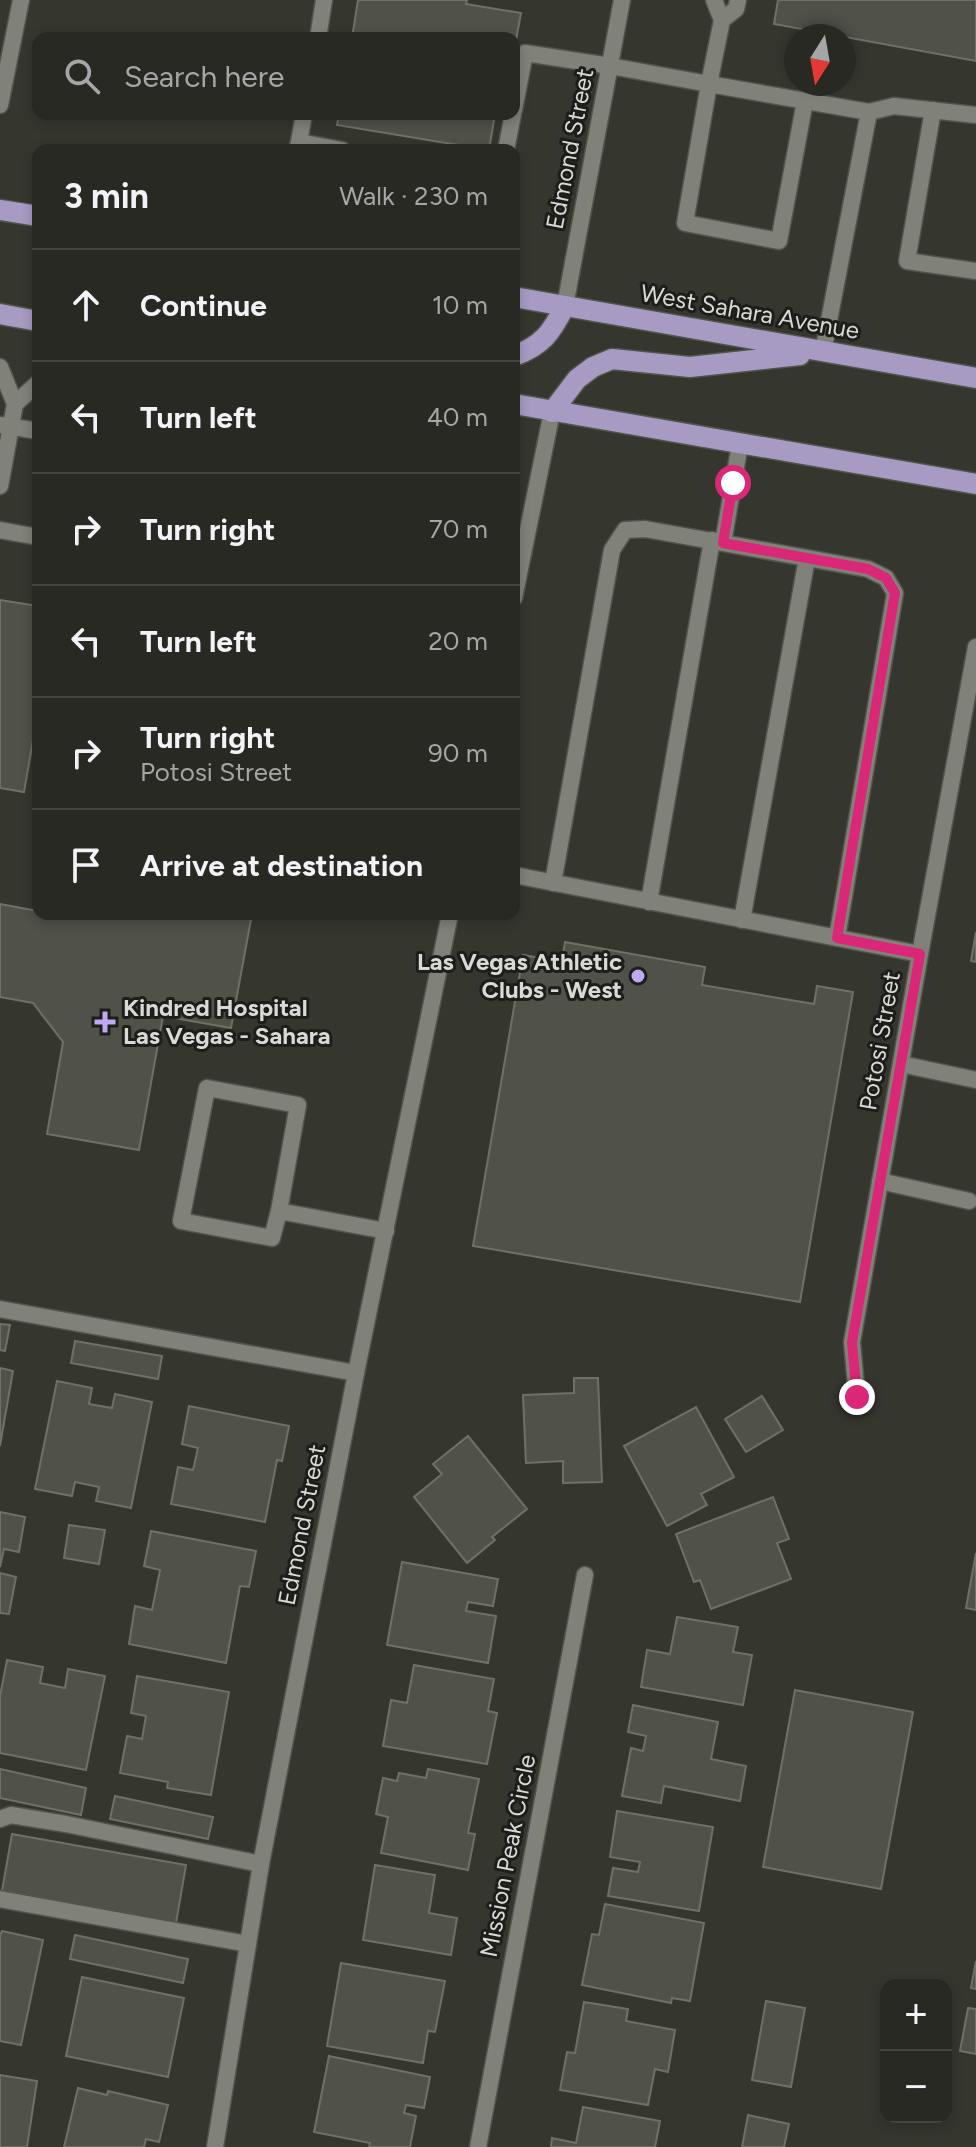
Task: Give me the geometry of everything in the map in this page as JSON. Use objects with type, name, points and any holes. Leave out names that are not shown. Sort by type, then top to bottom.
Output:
[{"type":"main road","points":[[0,210],[32,215]]},
{"type":"main road","name":"West Sahara Avenue","points":[[520,298],[976,378]]},
{"type":"main road","points":[[520,353],[542,342],[553,330],[565,306]]},
{"type":"main road","points":[[0,314],[32,320]]},
{"type":"main road","points":[[552,412],[577,379],[593,367],[612,359],[690,367],[823,352]]},
{"type":"main road","points":[[520,405],[976,484]]},
{"type":"street","points":[[0,105],[21,0]]},
{"type":"street","points":[[319,32],[324,0]]},
{"type":"street","name":"Edmond Street","points":[[565,306],[622,0]]},
{"type":"street","points":[[714,0],[722,20],[685,223],[779,241],[805,101]]},
{"type":"street","points":[[722,20],[736,9],[738,0]]},
{"type":"street","points":[[520,80],[525,53],[869,112],[894,106],[976,115]]},
{"type":"street","points":[[933,110],[907,261],[976,271]]},
{"type":"street","points":[[823,352],[869,112]]},
{"type":"street","points":[[298,144],[303,120]]},
{"type":"street","points":[[507,144],[512,120]]},
{"type":"street","points":[[0,367],[15,404]]},
{"type":"street","points":[[0,486],[5,426],[15,404],[32,388]]},
{"type":"street","points":[[520,569],[552,412]]},
{"type":"street","points":[[5,426],[32,430]]},
{"type":"street","points":[[649,902],[718,542],[740,444]]},
{"type":"street","points":[[553,883],[612,550],[625,530],[645,529],[868,569],[886,578],[895,593],[837,938]]},
{"type":"street","points":[[0,530],[32,536]]},
{"type":"street","points":[[742,920],[807,558]]},
{"type":"street","name":"Potosi Street","points":[[857,1397],[852,1342],[976,647]]},
{"type":"street","points":[[520,876],[920,954]]},
{"type":"street","name":"Edmond Street","points":[[215,2147],[261,1864],[356,1373],[449,920]]},
{"type":"street","points":[[901,1064],[976,1080]]},
{"type":"street","points":[[207,1088],[298,1105],[279,1211],[272,1238],[181,1221],[207,1088]]},
{"type":"street","points":[[880,1181],[969,1201]]},
{"type":"street","points":[[279,1211],[386,1231]]},
{"type":"street","points":[[0,1309],[356,1373]]},
{"type":"street","name":"Mission Peak Circle","points":[[478,2147],[585,1575]]},
{"type":"street","points":[[0,1819],[11,1815],[66,1824],[261,1864]]},
{"type":"street","points":[[0,1899],[248,1944]]},
{"type":"building","points":[[358,0],[467,0],[466,4],[521,13],[518,32],[353,32]]},
{"type":"building","points":[[778,0],[976,0],[976,61],[856,39],[856,24],[774,24]]},
{"type":"building","points":[[338,120],[494,120],[490,144],[453,144],[337,125]]},
{"type":"building","points":[[0,600],[32,605],[32,746],[24,792],[0,788]]},
{"type":"building","name":"Kindred Hospital Las Vegas - Sahara","points":[[0,904],[32,910],[32,920],[251,920],[231,1028],[163,1016],[139,1150],[47,1134],[63,1042],[33,1003],[0,997]]},
{"type":"building","points":[[976,932],[976,962],[971,961]]},
{"type":"building","points":[[565,942],[705,967],[702,985],[814,1004],[817,986],[853,992],[800,1302],[473,1246],[523,955],[562,962]]},
{"type":"building","points":[[0,1324],[10,1325],[5,1351],[0,1350]]},
{"type":"building","points":[[75,1341],[162,1356],[158,1379],[71,1363]]},
{"type":"building","points":[[0,1368],[13,1371],[0,1446]]},
{"type":"building","points":[[574,1378],[598,1378],[602,1482],[563,1483],[563,1461],[526,1463],[523,1395],[574,1393]]},
{"type":"building","points":[[57,1381],[92,1388],[89,1404],[112,1408],[115,1394],[152,1402],[131,1508],[96,1501],[99,1487],[75,1482],[72,1496],[35,1489]]},
{"type":"building","points":[[762,1396],[783,1430],[746,1452],[725,1419]]},
{"type":"building","points":[[189,1406],[289,1426],[282,1461],[277,1460],[265,1522],[171,1504],[178,1467],[193,1470],[198,1448],[182,1444]]},
{"type":"building","points":[[696,1407],[734,1477],[701,1494],[707,1505],[667,1526],[624,1446]]},
{"type":"building","points":[[468,1436],[527,1509],[492,1537],[495,1540],[467,1563],[414,1497],[442,1474],[433,1464]]},
{"type":"building","points":[[773,1497],[789,1539],[777,1543],[791,1579],[711,1609],[700,1580],[694,1582],[676,1534]]},
{"type":"building","points":[[0,1512],[25,1517],[19,1552],[4,1549],[0,1567]]},
{"type":"building","points":[[69,1525],[105,1530],[99,1564],[64,1558]]},
{"type":"building","points":[[151,1531],[256,1551],[249,1587],[240,1586],[226,1663],[129,1644],[135,1606],[152,1610],[160,1570],[144,1566]]},
{"type":"building","points":[[976,1553],[976,1610],[966,1608]]},
{"type":"building","points":[[402,1562],[498,1579],[493,1606],[468,1602],[466,1611],[496,1616],[488,1663],[387,1645]]},
{"type":"building","points":[[0,1573],[16,1577],[9,1614],[0,1613]]},
{"type":"building","points":[[677,1617],[738,1627],[733,1652],[752,1655],[743,1705],[641,1687],[647,1650],[670,1654]]},
{"type":"building","points":[[7,1660],[43,1667],[40,1683],[65,1688],[68,1669],[105,1676],[86,1770],[0,1753],[0,1696]]},
{"type":"building","points":[[414,1665],[494,1679],[488,1711],[497,1713],[487,1764],[383,1746],[391,1700],[407,1703]]},
{"type":"building","points":[[137,1676],[229,1692],[211,1795],[167,1788],[168,1782],[120,1773],[127,1736],[142,1739],[146,1716],[131,1713]]},
{"type":"building","points":[[795,1690],[913,1712],[881,1889],[763,1867]]},
{"type":"building","points":[[633,1705],[718,1722],[711,1759],[746,1766],[740,1801],[664,1786],[661,1803],[622,1796],[631,1748],[643,1751],[646,1736],[628,1732]]},
{"type":"building","points":[[0,1769],[86,1788],[81,1815],[0,1798]]},
{"type":"building","points":[[428,1769],[479,1779],[468,1833],[475,1834],[468,1870],[381,1853],[388,1817],[376,1814],[383,1778],[397,1781],[399,1773],[426,1778]]},
{"type":"building","points":[[115,1796],[213,1817],[208,1839],[110,1819]]},
{"type":"building","points":[[617,1811],[713,1827],[699,1911],[608,1896],[613,1868],[638,1872],[640,1862],[610,1857]]},
{"type":"building","points":[[12,1834],[186,1865],[176,1923],[2,1891]]},
{"type":"building","points":[[375,1865],[435,1875],[429,1913],[457,1918],[451,1955],[363,1940]]},
{"type":"building","points":[[605,1904],[704,1923],[690,2001],[672,1998],[671,2003],[582,1985],[592,1934],[599,1935]]},
{"type":"building","points":[[2,1931],[43,1940],[21,2045],[0,2041]]},
{"type":"building","points":[[75,1935],[188,1959],[183,1983],[70,1959]]},
{"type":"building","points":[[976,1961],[976,1989],[971,1988]]},
{"type":"building","points":[[341,1963],[445,1981],[435,2032],[428,2031],[423,2063],[327,2046]]},
{"type":"building","points":[[82,1977],[184,1998],[168,2077],[66,2056]]},
{"type":"building","points":[[766,2001],[805,2008],[791,2087],[752,2080]]},
{"type":"building","points":[[584,2002],[628,2009],[626,2021],[675,2030],[668,2072],[655,2069],[648,2105],[560,2090],[567,2052],[575,2053]]},
{"type":"building","points":[[968,2008],[976,2009],[976,2054],[960,2051]]},
{"type":"building","points":[[329,2056],[430,2077],[424,2108],[406,2105],[404,2113],[416,2116],[410,2147],[369,2147],[370,2143],[314,2132]]},
{"type":"building","points":[[0,2075],[37,2081],[27,2147],[0,2147]]},
{"type":"building","points":[[78,2088],[107,2095],[108,2091],[168,2105],[159,2142],[146,2139],[144,2147],[64,2147]]},
{"type":"building","points":[[583,2107],[660,2121],[655,2147],[551,2147],[552,2138],[576,2143]]},
{"type":"building","points":[[748,2115],[789,2124],[784,2147],[742,2147]]},
{"type":"place","name":"Las Vegas Athletic Clubs - West","points":[[638,976]]},
{"type":"place","name":"Kindred Hospital Las Vegas - Sahara","points":[[105,1022]]},
{"type":"route","points":[[733,483],[723,543],[868,569],[886,578],[895,593],[837,938],[920,954],[852,1342],[857,1397]]}]
